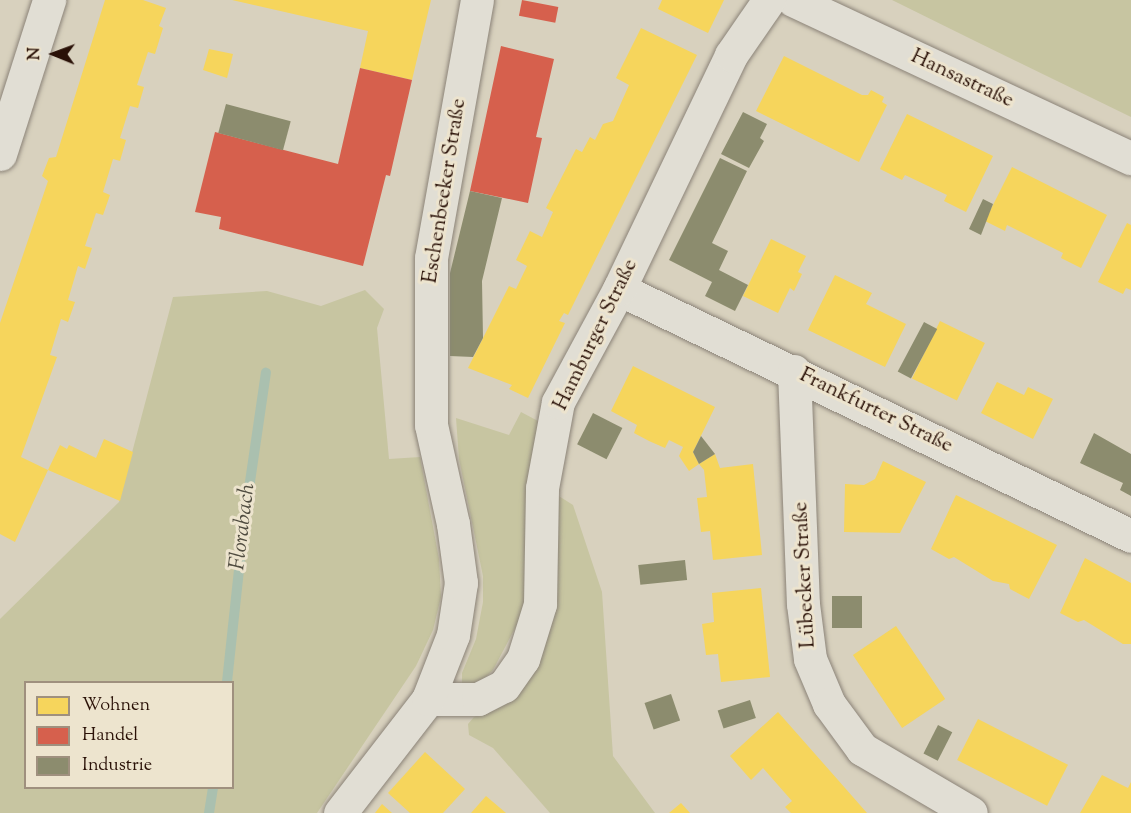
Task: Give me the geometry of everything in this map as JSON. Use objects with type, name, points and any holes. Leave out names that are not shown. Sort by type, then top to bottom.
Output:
[{"type":"street","points":[[0,154],[49,0]]},
{"type":"street","name":"Eschenbeeker Straße","points":[[340,813],[428,699],[453,635],[460,583],[453,524],[431,425],[431,258],[477,0]]},
{"type":"street","name":"Hamburger Straße","points":[[428,699],[478,699],[504,686],[523,658],[540,603],[542,488],[558,402],[619,289],[731,55],[769,0]]},
{"type":"street","name":"Hansastraße","points":[[793,0],[1131,158]]},
{"type":"street","name":"Frankfurter Straße","points":[[619,289],[794,371],[1131,536]]},
{"type":"street","name":"Lübecker Straße","points":[[794,371],[803,604],[810,659],[829,704],[862,748],[968,812]]},
{"type":"shaded area","points":[[892,0],[1131,0],[1131,117],[975,41]]},
{"type":"shaded area","points":[[365,290],[384,309],[377,328],[389,459],[420,457],[439,559],[441,597],[433,630],[416,666],[317,813],[0,813],[0,619],[119,502],[173,297],[267,291],[321,306]]},
{"type":"shaded area","points":[[521,412],[538,421],[531,562],[521,617],[493,670],[475,688],[462,683],[462,673],[476,639],[483,602],[483,576],[459,459],[456,418],[509,435]]},
{"type":"shaded area","points":[[554,493],[573,505],[602,592],[613,756],[655,813],[550,813],[493,748],[469,735],[468,724],[474,717],[501,705]]},
{"type":"building: Wohnen","points":[[105,0],[143,0],[166,8],[159,26],[163,28],[155,54],[148,52],[137,85],[144,87],[138,108],[130,106],[120,138],[126,140],[120,161],[113,159],[103,192],[110,195],[103,215],[96,213],[85,246],[92,248],[85,269],[78,266],[68,300],[75,302],[68,322],[61,319],[50,355],[57,357],[21,457],[48,470],[15,542],[0,534],[0,323],[48,181],[42,176],[49,158],[56,157]]},
{"type":"building: Wohnen","points":[[232,0],[431,0],[412,80],[360,68],[368,31]]},
{"type":"building: Wohnen","points":[[662,0],[724,0],[708,33],[658,9]]},
{"type":"building: Wohnen","points":[[641,28],[697,55],[568,315],[564,313],[559,321],[565,323],[528,398],[509,389],[512,385],[468,368],[509,286],[516,289],[527,266],[516,260],[530,231],[542,237],[553,212],[546,208],[576,149],[582,152],[590,137],[595,140],[603,124],[613,121],[629,85],[616,78]]},
{"type":"building: Wohnen","points":[[209,49],[233,54],[227,78],[203,70]]},
{"type":"building: Wohnen","points":[[784,56],[862,95],[868,95],[871,90],[884,97],[882,102],[887,105],[859,162],[756,111]]},
{"type":"building: Wohnen","points":[[907,114],[993,156],[966,212],[944,201],[947,195],[905,175],[902,180],[880,169]]},
{"type":"building: Wohnen","points":[[1012,167],[1107,215],[1081,268],[1061,258],[1063,253],[1007,225],[1005,231],[985,221]]},
{"type":"building: Wohnen","points":[[1127,223],[1131,225],[1131,290],[1126,288],[1123,294],[1098,282]]},
{"type":"building: Wohnen","points":[[771,239],[806,256],[798,272],[802,274],[794,291],[790,288],[778,313],[743,296]]},
{"type":"building: Wohnen","points":[[835,275],[872,293],[866,304],[906,324],[885,367],[808,330]]},
{"type":"building: Wohnen","points":[[940,321],[985,343],[957,400],[912,379]]},
{"type":"building: Wohnen","points":[[633,366],[715,407],[693,452],[699,464],[689,471],[679,456],[683,447],[669,440],[665,448],[649,441],[634,433],[637,425],[611,411]]},
{"type":"building: Wohnen","points":[[997,382],[1024,395],[1028,387],[1053,399],[1033,439],[981,413]]},
{"type":"building: Wohnen","points":[[104,439],[133,452],[120,501],[48,470],[60,445],[67,449],[69,445],[96,458]]},
{"type":"building: Wohnen","points":[[715,454],[720,468],[753,464],[762,555],[713,560],[710,531],[701,532],[697,498],[707,497],[704,470],[699,464]]},
{"type":"building: Wohnen","points":[[883,461],[926,482],[900,533],[844,532],[845,484],[864,485],[875,479]]},
{"type":"building: Wohnen","points":[[956,495],[1057,545],[1029,599],[1010,589],[1009,584],[993,581],[954,557],[949,559],[931,549]]},
{"type":"building: Wohnen","points":[[1085,558],[1131,583],[1131,644],[1123,644],[1084,620],[1078,622],[1060,613]]},
{"type":"building: Wohnen","points":[[761,588],[770,677],[721,682],[718,654],[706,655],[702,624],[714,622],[712,593]]},
{"type":"building: Wohnen","points":[[896,626],[945,699],[902,728],[853,655]]},
{"type":"building: Wohnen","points":[[778,712],[867,813],[791,813],[785,807],[792,801],[763,768],[751,780],[730,756]]},
{"type":"building: Wohnen","points":[[978,719],[1068,765],[1047,806],[957,760]]},
{"type":"building: Wohnen","points":[[425,752],[465,789],[443,813],[410,813],[388,793]]},
{"type":"building: Wohnen","points":[[1102,775],[1128,788],[1131,782],[1131,813],[1080,813]]},
{"type":"building: Wohnen","points":[[486,796],[506,813],[471,813]]},
{"type":"building: Wohnen","points":[[681,803],[690,813],[669,813]]},
{"type":"building: Wohnen","points":[[382,804],[392,813],[375,813]]},
{"type":"building: Handel","points":[[522,0],[558,7],[555,23],[519,16]]},
{"type":"building: Handel","points":[[501,46],[554,59],[536,137],[542,138],[528,203],[470,191]]},
{"type":"building: Handel","points":[[360,68],[412,80],[390,176],[386,175],[363,266],[219,229],[221,217],[195,212],[215,132],[338,164]]},
{"type":"building: Industrie","points":[[226,104],[291,121],[283,150],[218,133]]},
{"type":"building: Industrie","points":[[743,112],[767,124],[760,138],[764,141],[749,168],[721,154]]},
{"type":"building: Industrie","points":[[720,158],[747,171],[712,243],[728,251],[719,270],[748,285],[735,311],[705,296],[712,282],[669,260]]},
{"type":"building: Industrie","points":[[470,191],[502,198],[482,281],[483,338],[473,357],[450,356],[450,273]]},
{"type":"building: Industrie","points":[[983,199],[993,204],[981,235],[969,229]]},
{"type":"building: Industrie","points":[[924,322],[937,329],[911,378],[898,371]]},
{"type":"building: Industrie","points":[[593,413],[622,428],[607,459],[577,444]]},
{"type":"building: Industrie","points":[[1094,433],[1131,454],[1131,496],[1120,490],[1123,483],[1080,463]]},
{"type":"building: Industrie","points":[[701,436],[715,454],[699,464],[693,452]]},
{"type":"building: Industrie","points":[[685,560],[687,580],[640,585],[638,565]]},
{"type":"building: Industrie","points":[[832,596],[862,596],[862,628],[832,628]]},
{"type":"building: Industrie","points":[[671,694],[680,720],[654,730],[645,703]]},
{"type":"building: Industrie","points":[[750,700],[756,718],[724,729],[718,711]]},
{"type":"building: Industrie","points":[[938,725],[952,732],[938,761],[923,754]]},
{"type":"waterway","name":"Florabach","points":[[227,681],[244,523],[266,373]]},
{"type":"waterway","name":"Florabach","points":[[209,813],[213,789]]}]
